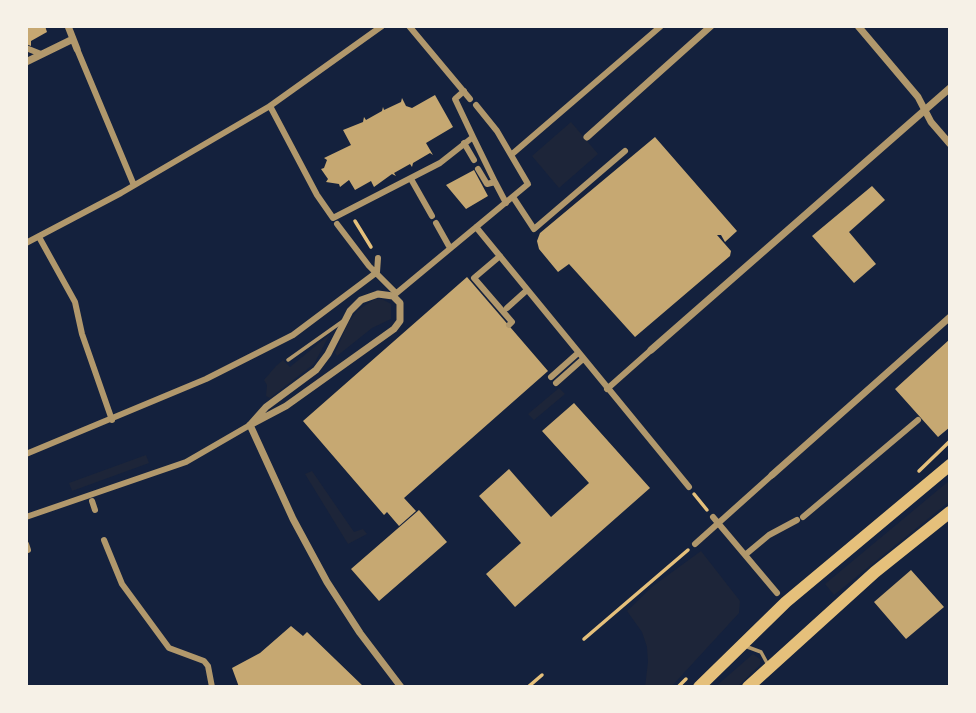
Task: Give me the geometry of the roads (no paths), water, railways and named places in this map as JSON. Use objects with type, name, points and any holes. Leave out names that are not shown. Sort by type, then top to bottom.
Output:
[{"type":"main road","points":[[699,687],[803,588],[950,465]]},
{"type":"main road","points":[[748,687],[875,572],[950,512]]},
{"type":"street","points":[[68,26],[133,183]]},
{"type":"street","points":[[26,243],[121,193],[133,183],[270,106],[382,26]]},
{"type":"street","points":[[409,26],[470,99]]},
{"type":"street","points":[[511,155],[661,26]]},
{"type":"street","points":[[587,137],[711,26]]},
{"type":"street","points":[[858,26],[918,97],[950,144]]},
{"type":"street","points":[[26,62],[73,39]]},
{"type":"street","points":[[26,48],[41,54]]},
{"type":"street","points":[[607,389],[950,88]]},
{"type":"street","points":[[464,91],[455,99],[506,203]]},
{"type":"street","points":[[250,425],[267,407],[316,370],[328,354],[343,321],[361,300],[369,295],[394,295],[528,184],[497,131],[476,105]]},
{"type":"street","points":[[270,106],[317,195],[333,218],[440,163],[473,137]]},
{"type":"street","points":[[464,143],[474,160]]},
{"type":"street","points":[[513,197],[534,229],[625,151]]},
{"type":"street","points":[[478,169],[487,184],[495,182]]},
{"type":"street","points":[[411,179],[450,248]]},
{"type":"street","points":[[351,211],[355,221]]},
{"type":"street","points":[[26,517],[186,462],[286,406],[394,329],[402,313],[400,303],[337,224]]},
{"type":"street","points":[[476,227],[689,487]]},
{"type":"street","points":[[39,237],[75,302],[82,334],[112,420]]},
{"type":"street","points":[[500,256],[474,278],[505,310],[512,322],[509,325]]},
{"type":"street","points":[[26,454],[112,420],[285,340],[377,272],[378,258]]},
{"type":"street","points":[[505,310],[527,290]]},
{"type":"street","points":[[695,544],[950,317]]},
{"type":"street","points":[[551,377],[578,353]]},
{"type":"street","points":[[556,383],[583,359]]},
{"type":"street","points":[[745,555],[769,536],[800,519],[918,420]]},
{"type":"street","points":[[250,425],[293,519],[327,582],[360,633],[401,687]]},
{"type":"street","points":[[92,501],[94,510]]},
{"type":"street","points":[[713,517],[777,593]]},
{"type":"street","points":[[104,540],[121,584],[169,648],[204,661],[208,666],[212,687]]},
{"type":"lane","points":[[288,360],[343,321]]},
{"type":"lane","points":[[740,646],[761,652],[767,669]]}]
